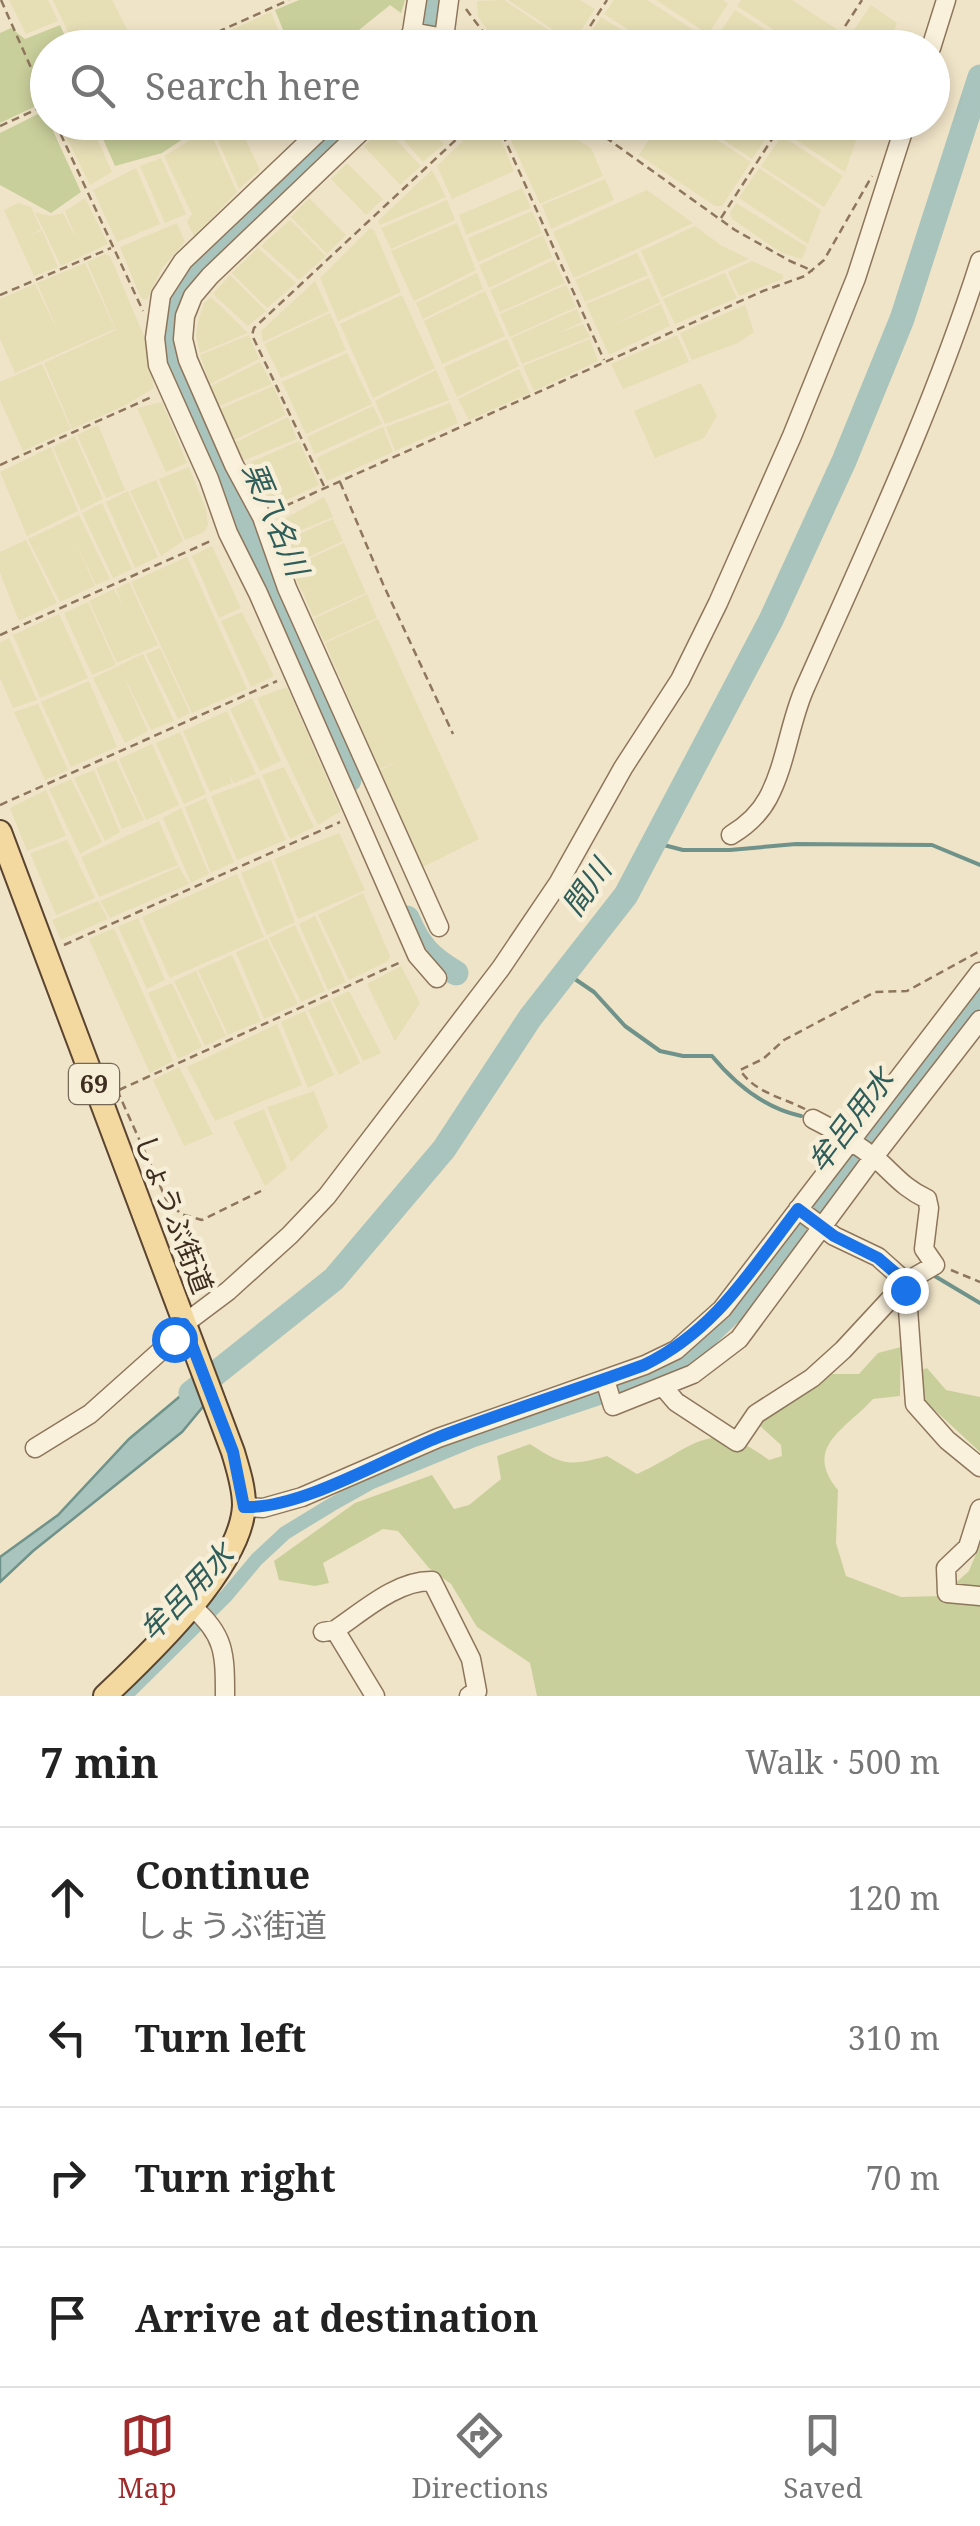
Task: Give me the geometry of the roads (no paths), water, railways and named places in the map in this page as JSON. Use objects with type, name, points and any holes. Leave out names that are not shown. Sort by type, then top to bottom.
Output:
[{"type":"main road","name":"しょうぶ街道","points":[[0,832],[233,1452],[244,1507],[228,1557],[191,1606],[105,1696]]},
{"type":"street","points":[[411,30],[417,0]]},
{"type":"street","points":[[936,30],[946,0]]},
{"type":"street","points":[[443,30],[449,1]]},
{"type":"street","points":[[310,140],[168,279],[155,318],[158,365],[209,479],[228,533],[417,955],[437,978]]},
{"type":"street","points":[[352,140],[192,296],[184,316],[183,339],[188,360],[234,465],[262,517],[288,588],[439,927]]},
{"type":"street","points":[[35,1448],[90,1414],[265,1258],[327,1196],[502,968],[559,882],[623,768],[680,680],[718,602],[792,436],[856,278],[900,140]]},
{"type":"street","points":[[731,834],[763,807],[771,792],[797,708],[941,377],[980,261]]},
{"type":"street","points":[[607,1388],[613,1406],[664,1388],[693,1374],[740,1339],[811,1218],[971,998],[980,972]]},
{"type":"street","points":[[244,1507],[263,1508],[302,1498],[438,1438],[607,1388],[694,1336],[811,1218],[862,1149],[980,1020]]},
{"type":"street","points":[[664,1388],[676,1402],[737,1442],[756,1414],[812,1378],[906,1282],[935,1265],[924,1249],[929,1208],[926,1199],[904,1188],[862,1149],[813,1119]]},
{"type":"street","points":[[811,1218],[834,1236],[878,1258],[906,1282],[915,1404],[947,1440],[980,1467]]},
{"type":"street","points":[[980,1508],[968,1548],[946,1568],[945,1582],[947,1593],[954,1596],[980,1596]]},
{"type":"street","points":[[375,1696],[329,1631],[394,1591],[424,1580],[432,1581],[471,1659],[477,1691],[468,1696]]},
{"type":"street","points":[[191,1606],[214,1628],[223,1647],[226,1696]]},
{"type":"water","points":[[197,1382],[206,1403],[182,1432],[0,1582],[0,1557],[58,1515],[129,1439]]},
{"type":"waterway","name":"栗八名川","points":[[427,30],[430,0]]},
{"type":"waterway","name":"間川","points":[[191,1393],[334,1279],[444,1149],[530,1018],[626,895],[771,620],[844,461],[902,319],[980,77]]},
{"type":"waterway","name":"栗八名川","points":[[328,140],[188,274],[175,302],[170,339],[181,382],[349,780]]},
{"type":"waterway","points":[[656,843],[683,850],[796,844],[932,845],[980,865]]},
{"type":"waterway","name":"栗八名川","points":[[407,918],[426,950],[456,973]]},
{"type":"waterway","points":[[566,973],[594,992],[625,1026],[660,1051],[712,1056],[752,1094],[801,1116]]},
{"type":"waterway","name":"牟呂用水","points":[[125,1696],[285,1533],[331,1505],[372,1482],[474,1440],[632,1387],[695,1354],[742,1309],[868,1138],[980,997]]},
{"type":"waterway","points":[[933,1275],[980,1303]]}]
